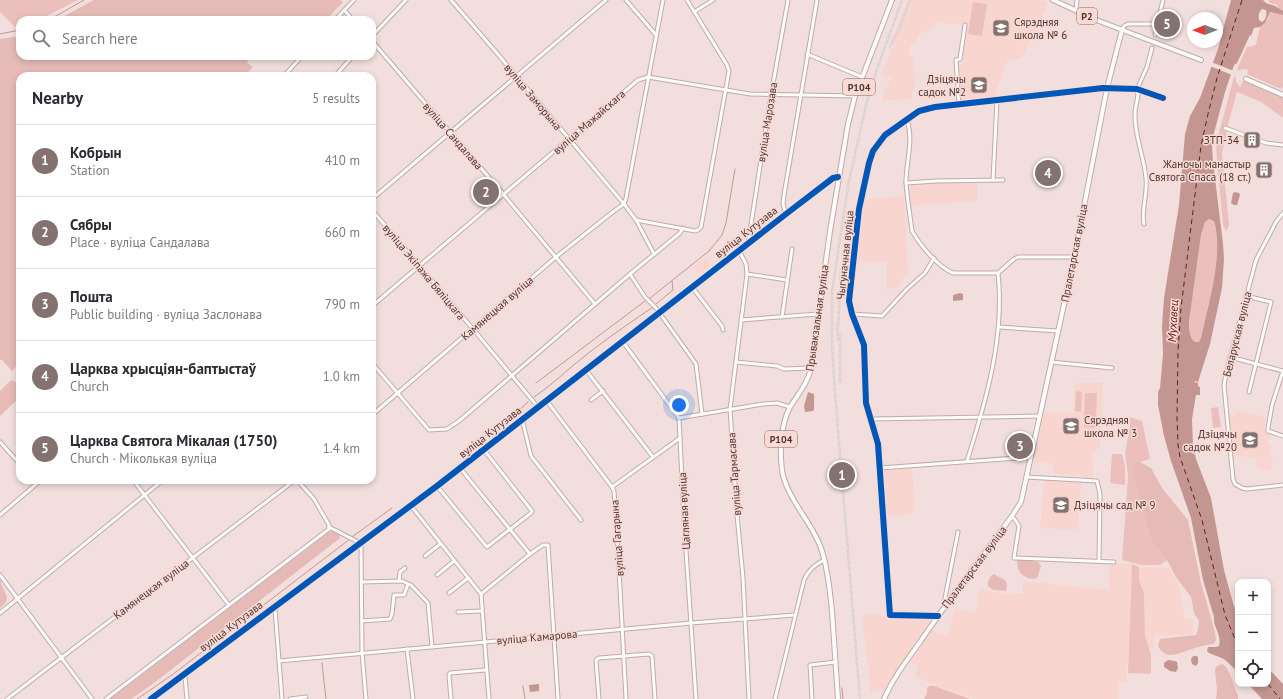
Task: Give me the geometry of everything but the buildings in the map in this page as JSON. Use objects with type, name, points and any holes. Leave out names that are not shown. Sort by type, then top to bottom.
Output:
[{"type":"main road","name":"Прывакзальная вуліца","points":[[838,699],[831,601],[824,560],[820,545],[786,486],[783,475],[781,440],[783,424],[790,408],[806,384],[812,368],[818,314],[838,177],[849,118],[862,77],[892,0]]},
{"type":"main road","name":"Р2","points":[[1053,0],[1122,30],[1201,60]]},
{"type":"main road","name":"Пралетарская вуліца","points":[[884,699],[900,671],[947,603],[1021,502],[1074,257],[1107,88],[1122,30]]},
{"type":"main road","points":[[1246,79],[1283,95]]},
{"type":"main road","name":"вуліца Кутузава","points":[[151,699],[411,506],[786,214],[833,178],[838,177]]},
{"type":"street","points":[[339,16],[354,0]]},
{"type":"street","points":[[376,32],[406,0]]},
{"type":"street","name":"вуліца Заморына","points":[[450,0],[624,204],[636,220],[654,254]]},
{"type":"street","points":[[376,196],[606,0]]},
{"type":"street","points":[[626,0],[656,35]]},
{"type":"street","points":[[624,204],[663,0]]},
{"type":"street","points":[[636,220],[696,231],[701,227],[726,90],[728,68],[688,0]]},
{"type":"street","points":[[694,12],[713,0]]},
{"type":"street","name":"вуліца Марозава","points":[[748,244],[771,95],[788,0]]},
{"type":"street","points":[[786,214],[783,204],[784,196],[817,0]]},
{"type":"street","points":[[1076,11],[1077,0]]},
{"type":"street","points":[[1155,35],[1162,0]]},
{"type":"street","points":[[344,10],[349,16]]},
{"type":"street","points":[[1122,30],[1124,26],[1128,24],[1157,24]]},
{"type":"street","points":[[960,104],[956,60],[960,59],[965,25]]},
{"type":"street","name":"вуліца Сандалава","points":[[376,46],[595,304]]},
{"type":"street","points":[[1144,224],[1143,216],[1147,187],[1135,113],[1139,94],[1137,89],[1147,67],[1152,48]]},
{"type":"street","points":[[807,54],[862,77]]},
{"type":"street","points":[[288,72],[298,60]]},
{"type":"street","points":[[338,72],[349,60]]},
{"type":"street","points":[[648,78],[750,94],[856,96]]},
{"type":"street","name":"вуліца Мажайскага","points":[[376,303],[638,80],[648,78]]},
{"type":"street","name":"Чыгуначная вуліца","points":[[938,616],[890,615],[878,444],[866,403],[864,345],[852,314],[849,301],[859,209],[873,151],[886,135],[907,120],[919,112],[935,107],[1107,88],[1137,89],[1163,98]]},
{"type":"street","points":[[994,180],[997,100]]},
{"type":"street","points":[[907,120],[910,130],[910,148],[906,183],[912,231],[916,238],[947,270],[953,273],[998,273],[1014,259],[1018,258],[1074,257]]},
{"type":"street","points":[[1225,128],[1266,143],[1283,146]]},
{"type":"street","points":[[906,183],[1003,180]]},
{"type":"street","name":"Камянецкая вуліца","points":[[376,412],[556,257],[624,204]]},
{"type":"street","name":"Беларуская вуліца","points":[[1283,214],[1276,222],[1256,260],[1230,357],[1224,391],[1235,484],[1247,489],[1283,485]]},
{"type":"street","name":"вуліца Экіпажа Бяліцкага","points":[[376,215],[538,407]]},
{"type":"street","points":[[376,368],[429,430],[447,430],[680,233],[683,228]]},
{"type":"street","points":[[782,317],[792,249]]},
{"type":"street","name":"вуліца Тармасава","points":[[739,251],[746,264],[747,274],[730,409],[745,619],[749,699]]},
{"type":"street","points":[[852,314],[882,316],[907,289],[925,273],[934,258]]},
{"type":"street","points":[[967,462],[981,418],[999,327],[998,273]]},
{"type":"street","points":[[630,274],[696,364],[702,414]]},
{"type":"street","points":[[747,274],[787,280]]},
{"type":"street","points":[[692,287],[722,326],[723,330]]},
{"type":"street","points":[[1246,296],[1271,302],[1249,392]]},
{"type":"street","points":[[741,320],[818,314]]},
{"type":"street","points":[[999,327],[1058,331]]},
{"type":"street","points":[[623,342],[679,418],[763,404],[777,403],[790,408]]},
{"type":"street","points":[[1230,357],[1283,371],[1272,405],[1268,428],[1268,431],[1283,436]]},
{"type":"street","points":[[736,362],[777,366],[784,369],[812,368]]},
{"type":"street","points":[[1052,362],[1112,368]]},
{"type":"street","points":[[586,370],[653,457]]},
{"type":"street","points":[[591,400],[603,391]]},
{"type":"street","name":"вуліца Гагарына","points":[[546,400],[614,491],[626,699]]},
{"type":"street","points":[[871,419],[1040,416]]},
{"type":"street","name":"Цагляная вуліца","points":[[679,418],[684,521],[696,699]]},
{"type":"street","points":[[522,419],[531,456],[581,520]]},
{"type":"street","points":[[612,487],[680,438]]},
{"type":"street","points":[[0,442],[16,460]]},
{"type":"street","points":[[437,486],[487,547],[532,511],[484,450]]},
{"type":"street","points":[[880,468],[1030,457]]},
{"type":"street","points":[[460,468],[530,554]]},
{"type":"street","points":[[1026,477],[1097,481],[1100,494],[1099,561]]},
{"type":"street","points":[[0,515],[36,484]]},
{"type":"street","points":[[136,484],[229,605]]},
{"type":"street","points":[[0,613],[158,484]]},
{"type":"street","name":"Камянецкая вуліца","points":[[8,699],[291,484]]},
{"type":"street","points":[[300,484],[314,500],[329,528],[360,543],[362,550],[362,653],[366,699]]},
{"type":"street","points":[[411,506],[480,594],[489,699]]},
{"type":"street","name":"Пралетарская вуліца","points":[[1012,516],[1019,526],[1014,558],[1114,562]]},
{"type":"street","name":"вуліца Кутузава","points":[[106,699],[329,528]]},
{"type":"street","points":[[947,603],[945,598],[958,532]]},
{"type":"street","points":[[425,556],[440,544]]},
{"type":"street","points":[[480,594],[530,554],[543,545],[548,545],[558,699]]},
{"type":"street","points":[[775,699],[807,572],[816,564],[824,560]]},
{"type":"street","points":[[437,576],[454,561]]},
{"type":"street","points":[[399,582],[400,572],[405,568]]},
{"type":"street","points":[[0,575],[92,699]]},
{"type":"street","points":[[449,593],[468,578]]},
{"type":"street","points":[[362,582],[399,582],[408,584],[428,603],[432,647]]},
{"type":"street","points":[[362,621],[390,619],[394,595],[404,595],[408,584]]},
{"type":"street","points":[[273,607],[275,609],[282,699]]},
{"type":"street","points":[[458,612],[482,611]]},
{"type":"street","name":"вуліца Камарова","points":[[278,661],[691,623],[795,615]]},
{"type":"street","points":[[407,649],[413,699]]},
{"type":"street","points":[[599,699],[596,660],[600,658],[649,654],[652,656],[655,699]]},
{"type":"street","points":[[812,699],[810,665],[836,662]]},
{"type":"street","points":[[451,699],[450,673],[486,670]]},
{"type":"street","points":[[183,674],[187,699]]},
{"type":"street","points":[[290,699],[306,697]]},
{"type":"shaded area","points":[[0,0],[78,0],[47,16],[16,16],[15,27],[0,12]]},
{"type":"shaded area","points":[[94,0],[340,0],[343,2],[330,16],[64,16]]},
{"type":"shaded area","points":[[908,0],[1043,0],[1048,3],[1035,33],[1021,58],[1007,61],[994,97],[961,101],[959,64],[962,64],[967,24],[935,23],[929,31],[923,31],[908,49],[910,50],[909,53],[913,57],[914,78],[917,78],[911,99],[885,100],[882,99],[891,77],[889,76],[887,78],[881,74],[893,46],[890,44]]},
{"type":"shaded area","points":[[1270,0],[1283,0],[1283,11],[1279,9],[1277,5],[1268,2]]},
{"type":"shaded area","points":[[973,2],[987,4],[982,36],[968,34]]},
{"type":"shaded area","points":[[1272,12],[1283,15],[1283,87],[1281,89],[1247,74],[1247,69],[1240,71],[1237,69],[1247,47],[1254,46],[1256,44],[1260,27]]},
{"type":"shaded area","points":[[16,37],[16,60],[249,60],[247,63],[253,67],[249,72],[16,72],[16,366],[12,371],[2,360],[0,360],[0,39]]},
{"type":"shaded area","points":[[1234,77],[1236,77],[1236,82],[1240,87],[1243,81],[1283,98],[1283,118],[1261,102],[1237,92],[1222,154],[1229,225],[1226,232],[1223,224],[1216,149],[1218,136]]},
{"type":"shaded area","points":[[977,183],[977,199],[974,201],[911,206],[909,190],[912,184]]},
{"type":"shaded area","points":[[904,196],[908,271],[898,287],[887,290],[887,263],[853,261],[861,200]]},
{"type":"shaded area","points":[[1209,219],[1214,221],[1217,234],[1216,264],[1211,295],[1201,338],[1199,342],[1195,342],[1190,335],[1189,322],[1201,235],[1205,222]]},
{"type":"shaded area","points":[[705,258],[711,264],[700,274],[694,267]]},
{"type":"shaded area","points":[[11,380],[16,382],[16,401],[0,416],[0,391]]},
{"type":"shaded area","name":"Сярэдняя школа № 3","points":[[1075,383],[1103,383],[1100,447],[1092,454],[1093,477],[1053,474],[1053,464],[1033,462],[1044,413],[1073,413]]},
{"type":"shaded area","points":[[1076,391],[1082,392],[1081,412],[1075,411]]},
{"type":"shaded area","points":[[1085,393],[1097,393],[1096,420],[1084,420]]},
{"type":"shaded area","points":[[1218,407],[1221,427],[1213,428],[1211,408]]},
{"type":"shaded area","name":"Дзіцячы садок №20","points":[[1236,410],[1266,417],[1264,430],[1270,434],[1268,445],[1272,446],[1268,456],[1273,458],[1270,471],[1257,467],[1256,459],[1235,455],[1229,415],[1234,416]]},
{"type":"shaded area","points":[[1130,417],[1142,421],[1150,459],[1140,462],[1153,544],[1167,560],[1160,565],[1141,565],[1122,560],[1128,477],[1125,452],[1130,427]]},
{"type":"shaded area","points":[[1084,422],[1095,423],[1095,428],[1084,427]]},
{"type":"shaded area","points":[[1112,454],[1122,454],[1125,467],[1125,485],[1110,483]]},
{"type":"shaded area","points":[[1140,462],[1151,468],[1162,488],[1188,520],[1201,583],[1215,632],[1216,640],[1214,644],[1170,655],[1164,653],[1158,646],[1160,639],[1196,635],[1199,621],[1194,613],[1191,597],[1176,577],[1167,560],[1153,544],[1134,478],[1134,464]]},
{"type":"shaded area","points":[[912,468],[915,508],[910,514],[889,516],[885,512],[883,470]]},
{"type":"shaded area","name":"Дзіцячы сад № 9","points":[[1044,480],[1081,483],[1078,530],[1040,528]]},
{"type":"shaded area","points":[[334,531],[339,534],[340,538],[154,683],[131,699],[110,699],[329,532]]},
{"type":"shaded area","points":[[1018,560],[1038,562],[1041,566],[1037,578],[1029,578],[1020,573],[1017,566]]},
{"type":"shaded area","points":[[1109,563],[1132,564],[1127,681],[1118,682],[1118,699],[976,699],[935,686],[936,684],[915,677],[918,667],[910,662],[926,639],[932,631],[947,636],[956,609],[975,612],[979,597],[976,596],[981,588],[1004,594],[1023,593],[1023,581],[1109,590]]},
{"type":"shaded area","points":[[1132,564],[1139,567],[1139,581],[1144,592],[1145,636],[1151,654],[1151,674],[1128,673]]},
{"type":"shaded area","points":[[1139,567],[1169,568],[1179,585],[1185,619],[1193,619],[1193,634],[1154,636],[1155,647],[1149,649],[1145,636],[1144,592],[1139,581]]},
{"type":"shaded area","points":[[994,574],[1005,580],[1007,584],[1006,591],[993,590],[988,586],[989,579]]},
{"type":"shaded area","points":[[0,578],[7,597],[6,602],[0,608]]},
{"type":"shaded area","points":[[870,614],[889,616],[889,618],[927,618],[929,621],[884,691],[870,691],[862,616]]},
{"type":"shaded area","points":[[1223,664],[1230,674],[1238,695],[1238,699],[1216,699],[1217,691],[1215,670],[1218,666]]},
{"type":"shaded area","points":[[929,686],[934,686],[970,699],[924,699]]},
{"type":"water","name":"Мухавец","points":[[1231,0],[1263,0],[1283,11],[1283,15],[1270,12],[1265,23],[1260,27],[1254,28],[1251,36],[1250,35],[1237,63],[1234,65],[1214,133],[1212,146],[1213,162],[1224,259],[1222,288],[1210,344],[1198,382],[1194,382],[1198,383],[1198,386],[1200,387],[1200,395],[1196,395],[1192,419],[1193,446],[1196,459],[1211,498],[1224,570],[1235,610],[1235,669],[1224,659],[1207,651],[1208,647],[1219,646],[1220,642],[1203,580],[1191,518],[1171,461],[1158,405],[1158,392],[1160,388],[1163,354],[1162,326],[1164,298],[1179,205],[1185,134],[1190,116],[1200,98],[1218,48],[1223,48],[1223,30]],"holes":[[[1262,9],[1266,10],[1265,19],[1262,22],[1259,20],[1259,12]],[[1209,219],[1214,221],[1217,234],[1214,280],[1201,338],[1199,342],[1195,342],[1190,335],[1189,322],[1201,235],[1205,222]]]},
{"type":"water","points":[[1233,193],[1239,193],[1240,195],[1237,205],[1231,203]]},
{"type":"water","points":[[960,293],[963,294],[963,300],[953,301],[953,295]]},
{"type":"water","points":[[808,392],[814,394],[814,410],[805,412],[804,406]]},
{"type":"water","points":[[1194,656],[1197,656],[1198,658],[1198,663],[1196,666],[1192,664],[1191,660]]},
{"type":"water","points":[[1168,660],[1177,662],[1178,668],[1176,672],[1170,671],[1164,667],[1164,663]]},
{"type":"water","points":[[1271,671],[1283,684],[1283,699],[1262,699],[1251,687],[1271,687]]},
{"type":"water","points":[[539,684],[539,691],[530,692],[529,685]]},
{"type":"pier","points":[[1211,62],[1234,71],[1232,75],[1210,66]]},
{"type":"waterway","points":[[56,16],[84,0]]},
{"type":"waterway","points":[[0,34],[16,31]]},
{"type":"waterway","points":[[649,299],[709,251],[722,235],[726,223],[735,169]]},
{"type":"waterway","points":[[656,304],[673,290],[672,281]]},
{"type":"waterway","points":[[536,383],[645,301]]},
{"type":"waterway","points":[[534,397],[600,344],[653,307]]},
{"type":"waterway","points":[[475,445],[494,428],[515,414],[528,402]]},
{"type":"waterway","points":[[352,537],[392,508]]},
{"type":"waterway","points":[[137,699],[172,675],[350,539]]},
{"type":"waterway","points":[[322,663],[326,699]]},
{"type":"waterway","points":[[523,686],[525,699]]},
{"type":"waterway","points":[[842,688],[843,699]]},
{"type":"ferry route","points":[[1235,639],[1225,615],[1202,520],[1180,457],[1177,417],[1178,351],[1181,308],[1201,146],[1217,78],[1242,0]]},
{"type":"ferry route","points":[[1270,687],[1280,699]]},
{"type":"railway","points":[[860,699],[834,381],[832,292],[848,186],[866,105],[878,66],[902,0]]},
{"type":"railway","points":[[890,46],[899,29],[910,0]]},
{"type":"railway","points":[[838,329],[841,269]]},
{"type":"railway","points":[[837,324],[838,340]]},
{"type":"railway","points":[[840,334],[840,382]]},
{"type":"cycle path","points":[[938,616],[890,615],[878,444],[866,403],[864,345],[852,314],[849,301],[859,209],[873,151],[885,135],[919,111],[935,107],[1103,88],[1137,89],[1163,98]]},
{"type":"cycle path","points":[[151,699],[437,486],[786,214],[833,178],[838,177]]},
{"type":"place","name":"Царква Святога Мікалая (1750)","points":[[1167,24]]},
{"type":"place","name":"Сярэдняя школа № 6","points":[[1001,28]]},
{"type":"place","name":"Дзіцячы садок №2","points":[[979,85]]},
{"type":"place","name":"ЗТП-34","points":[[1252,140]]},
{"type":"place","name":"Жаночы манастыр Святога Спаса (18 ст.)","points":[[1264,170]]},
{"type":"place","name":"Царква хрысціян-баптыстаў","points":[[1048,173]]},
{"type":"place","name":"Сябры","points":[[486,192]]},
{"type":"place","name":"Сярэдняя школа № 3","points":[[1071,426]]},
{"type":"place","name":"Дзіцячы садок №20","points":[[1250,440]]},
{"type":"place","name":"Пошта","points":[[1020,446]]},
{"type":"place","name":"Кобрын","points":[[842,475]]},
{"type":"place","name":"Дзіцячы сад № 9","points":[[1061,505]]}]
